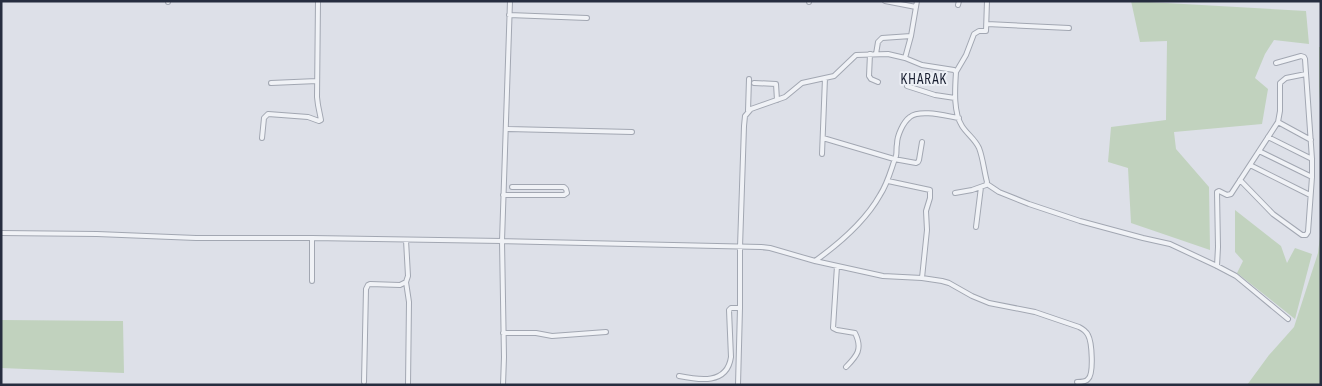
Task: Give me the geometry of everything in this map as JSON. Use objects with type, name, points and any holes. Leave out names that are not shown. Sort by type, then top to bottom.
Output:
[{"type":"street","points":[[262,138],[264,118],[268,114],[308,117],[318,121],[321,120],[318,106],[317,81],[318,1]]},
{"type":"street","points":[[503,385],[502,240],[510,1]]},
{"type":"street","points":[[885,1],[916,7]]},
{"type":"street","points":[[905,58],[917,1]]},
{"type":"street","points":[[987,1],[986,31],[977,32],[973,35],[966,54],[956,72],[954,87],[959,118],[962,126],[976,141],[979,148],[987,184],[999,192],[1029,204],[1080,221],[1170,244],[1236,276],[1288,319]]},
{"type":"street","points":[[509,15],[587,18]]},
{"type":"street","points":[[987,24],[1069,28]]},
{"type":"street","points":[[876,54],[878,42],[882,38],[911,36]]},
{"type":"street","points":[[870,54],[869,76],[878,82]]},
{"type":"street","points":[[748,111],[788,96],[802,83],[836,74],[855,55],[888,54],[905,58],[918,64],[956,72]]},
{"type":"street","points":[[1240,180],[1273,214],[1306,236],[1308,232],[1312,159],[1305,59],[1302,56],[1276,63]]},
{"type":"street","points":[[1217,266],[1217,192],[1230,194],[1278,122],[1280,83],[1286,78],[1306,74]]},
{"type":"street","points":[[822,154],[824,78]]},
{"type":"street","points":[[738,385],[744,126],[745,116],[748,111],[749,79]]},
{"type":"street","points":[[271,83],[317,81]]},
{"type":"street","points":[[754,83],[776,84],[778,100]]},
{"type":"street","points":[[907,86],[935,95],[955,98]]},
{"type":"street","points":[[815,261],[846,237],[879,198],[888,181],[900,134],[909,117],[922,113],[959,118]]},
{"type":"street","points":[[1278,122],[1311,140]]},
{"type":"street","points":[[506,129],[632,132]]},
{"type":"street","points":[[1268,137],[1312,159]]},
{"type":"street","points":[[823,138],[894,159],[917,163],[922,142]]},
{"type":"street","points":[[1259,151],[1312,177]]},
{"type":"street","points":[[1250,165],[1310,195]]},
{"type":"street","points":[[888,181],[930,190],[926,211],[927,230],[922,278]]},
{"type":"street","points":[[955,193],[987,184]]},
{"type":"street","points":[[503,195],[564,195],[567,193],[564,187],[512,187]]},
{"type":"street","points":[[976,227],[981,187]]},
{"type":"street","points":[[1,233],[196,238],[502,240],[770,248],[815,261],[883,276],[922,278],[949,283],[982,301],[1035,312],[1084,329],[1091,342],[1092,366],[1089,379],[1076,382]]},
{"type":"street","points":[[312,238],[312,281]]},
{"type":"street","points":[[406,240],[408,276],[406,282],[409,302],[408,385]]},
{"type":"street","points":[[837,266],[833,328],[854,333],[859,345],[858,353],[846,367]]},
{"type":"street","points":[[364,382],[367,287],[370,284],[400,285],[406,282]]},
{"type":"street","points":[[679,376],[693,379],[710,379],[720,376],[725,372],[731,357],[729,310],[731,308],[740,308]]},
{"type":"street","points":[[503,333],[536,333],[552,336],[606,332]]},
{"type":"green space","points":[[1131,1],[1306,11],[1309,44],[1274,40],[1265,54],[1255,78],[1268,89],[1262,124],[1174,132],[1176,149],[1209,187],[1210,250],[1131,223],[1128,168],[1108,162],[1111,127],[1166,120],[1167,41],[1140,42]]},
{"type":"green space","points":[[1319,47],[1321,47],[1321,120],[1319,87]]},
{"type":"green space","points":[[1235,210],[1281,246],[1287,263],[1295,248],[1312,254],[1295,319],[1237,273],[1243,261],[1235,252]]},
{"type":"green space","points":[[1321,228],[1321,385],[1247,385],[1269,355],[1294,327],[1318,253]]},
{"type":"green space","points":[[1,320],[123,321],[124,373],[1,368]]},
{"type":"district","name":"KHARAK","points":[[924,79]]}]
